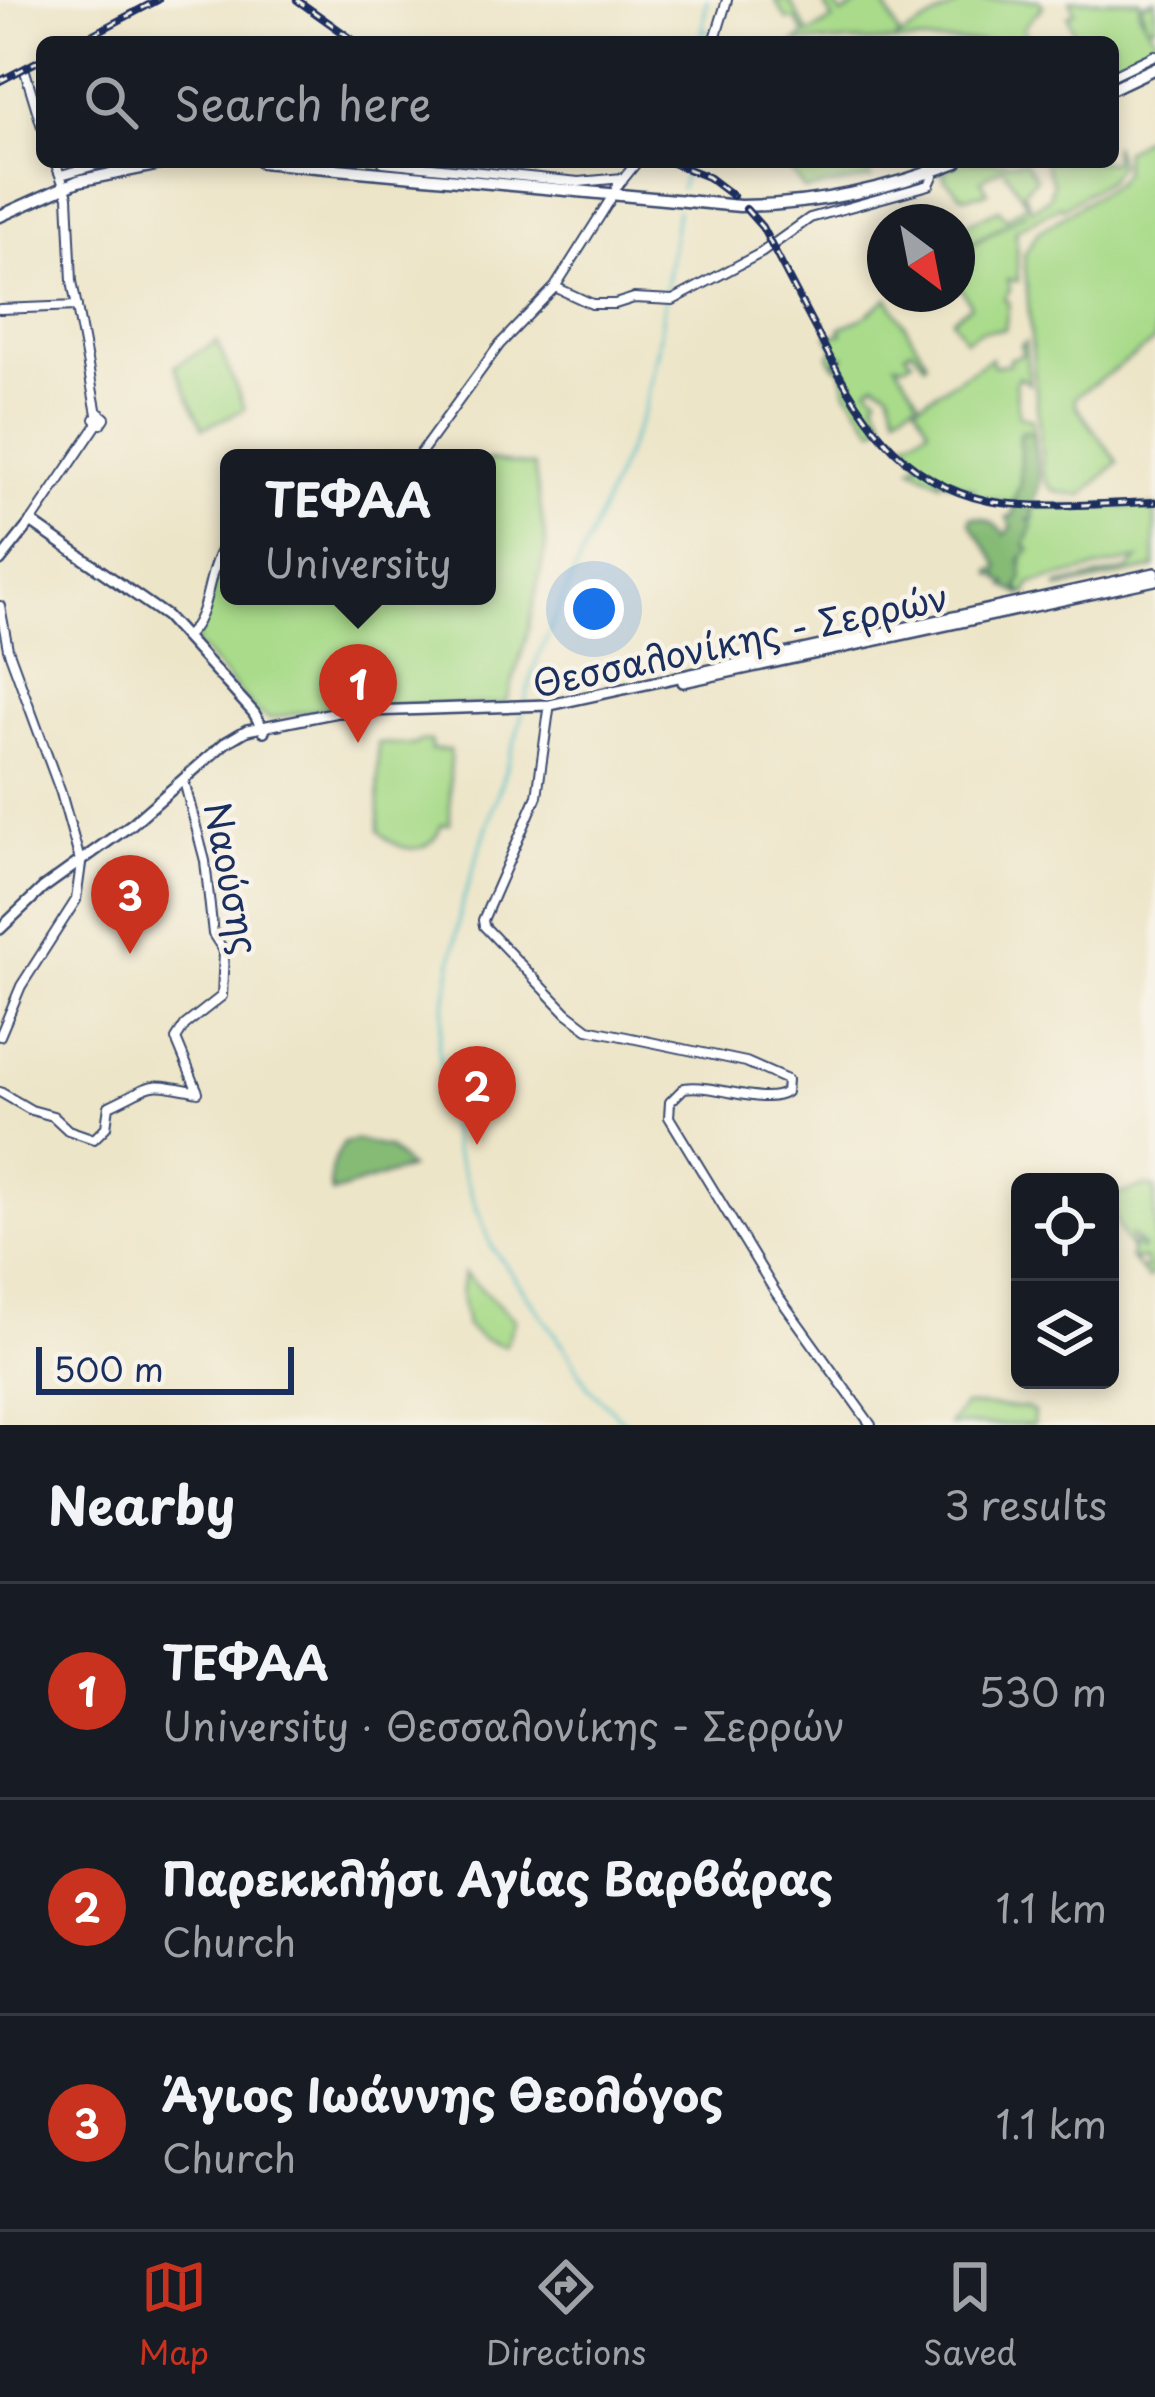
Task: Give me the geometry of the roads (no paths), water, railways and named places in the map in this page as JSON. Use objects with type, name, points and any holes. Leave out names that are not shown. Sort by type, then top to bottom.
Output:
[{"type":"main road","points":[[1119,85],[1155,68]]},
{"type":"main road","points":[[0,216],[63,183],[139,168]]},
{"type":"main road","points":[[326,168],[740,206],[796,203],[874,190],[939,168]]},
{"type":"main road","points":[[0,561],[31,522],[161,613],[258,724]]},
{"type":"main road","name":"Θεσσαλονίκης - Σερρών","points":[[258,724],[346,712],[542,709],[1155,576]]},
{"type":"main road","name":"Θεσσαλονίκης - Σερρών","points":[[258,724],[513,709]]},
{"type":"main road","points":[[0,928],[40,890],[128,828],[242,731],[258,724]]},
{"type":"main road","points":[[219,751],[258,724]]},
{"type":"street","points":[[716,36],[727,0]]},
{"type":"street","points":[[1119,72],[1155,55]]},
{"type":"street","points":[[23,66],[36,108]]},
{"type":"street","points":[[31,522],[98,418],[72,281],[63,183],[94,168]]},
{"type":"street","points":[[442,168],[579,182],[623,178]]},
{"type":"street","points":[[616,188],[632,168]]},
{"type":"street","points":[[555,287],[592,304],[634,298],[661,301],[753,258],[810,218],[929,185],[933,176]]},
{"type":"street","points":[[424,449],[512,328],[555,287],[610,200]]},
{"type":"street","points":[[0,309],[77,306]]},
{"type":"street","points":[[190,643],[220,551]]},
{"type":"street","points":[[0,606],[8,649],[33,709],[80,860],[76,899],[21,986],[0,1036]]},
{"type":"street","points":[[542,709],[537,796],[484,926],[588,1029],[746,1061],[787,1080],[787,1092],[772,1099],[710,1087],[684,1088],[670,1102],[670,1117],[776,1293],[871,1425]]},
{"type":"street","name":"Ναούσης","points":[[0,1092],[53,1116],[68,1130],[95,1138],[106,1127],[110,1106],[153,1084],[198,1092],[176,1037],[221,998],[224,951],[214,936],[206,862],[184,782]]},
{"type":"waterway","points":[[701,36],[707,0]]},
{"type":"waterway","points":[[702,26],[712,36]]},
{"type":"waterway","points":[[681,188],[686,168]]},
{"type":"waterway","points":[[628,1425],[588,1387],[567,1350],[492,1247],[454,1149],[438,1046],[461,907],[534,667],[644,411],[658,348],[677,210]]},
{"type":"railway","points":[[89,36],[158,0]]},
{"type":"railway","points":[[297,0],[348,36]]},
{"type":"railway","points":[[0,81],[36,62]]},
{"type":"railway","points":[[685,168],[708,177],[733,196]]},
{"type":"railway","points":[[746,209],[762,227],[865,416],[905,460],[929,478],[957,492],[1007,504],[1155,502]]},
{"type":"place","name":"ΤΕΦΑΑ","points":[[358,743]]},
{"type":"place","name":"Άγιος Ιωάννης Θεολόγος","points":[[130,954]]},
{"type":"place","name":"Παρεκκλήσι Αγίας Βαρβάρας","points":[[477,1145]]}]
